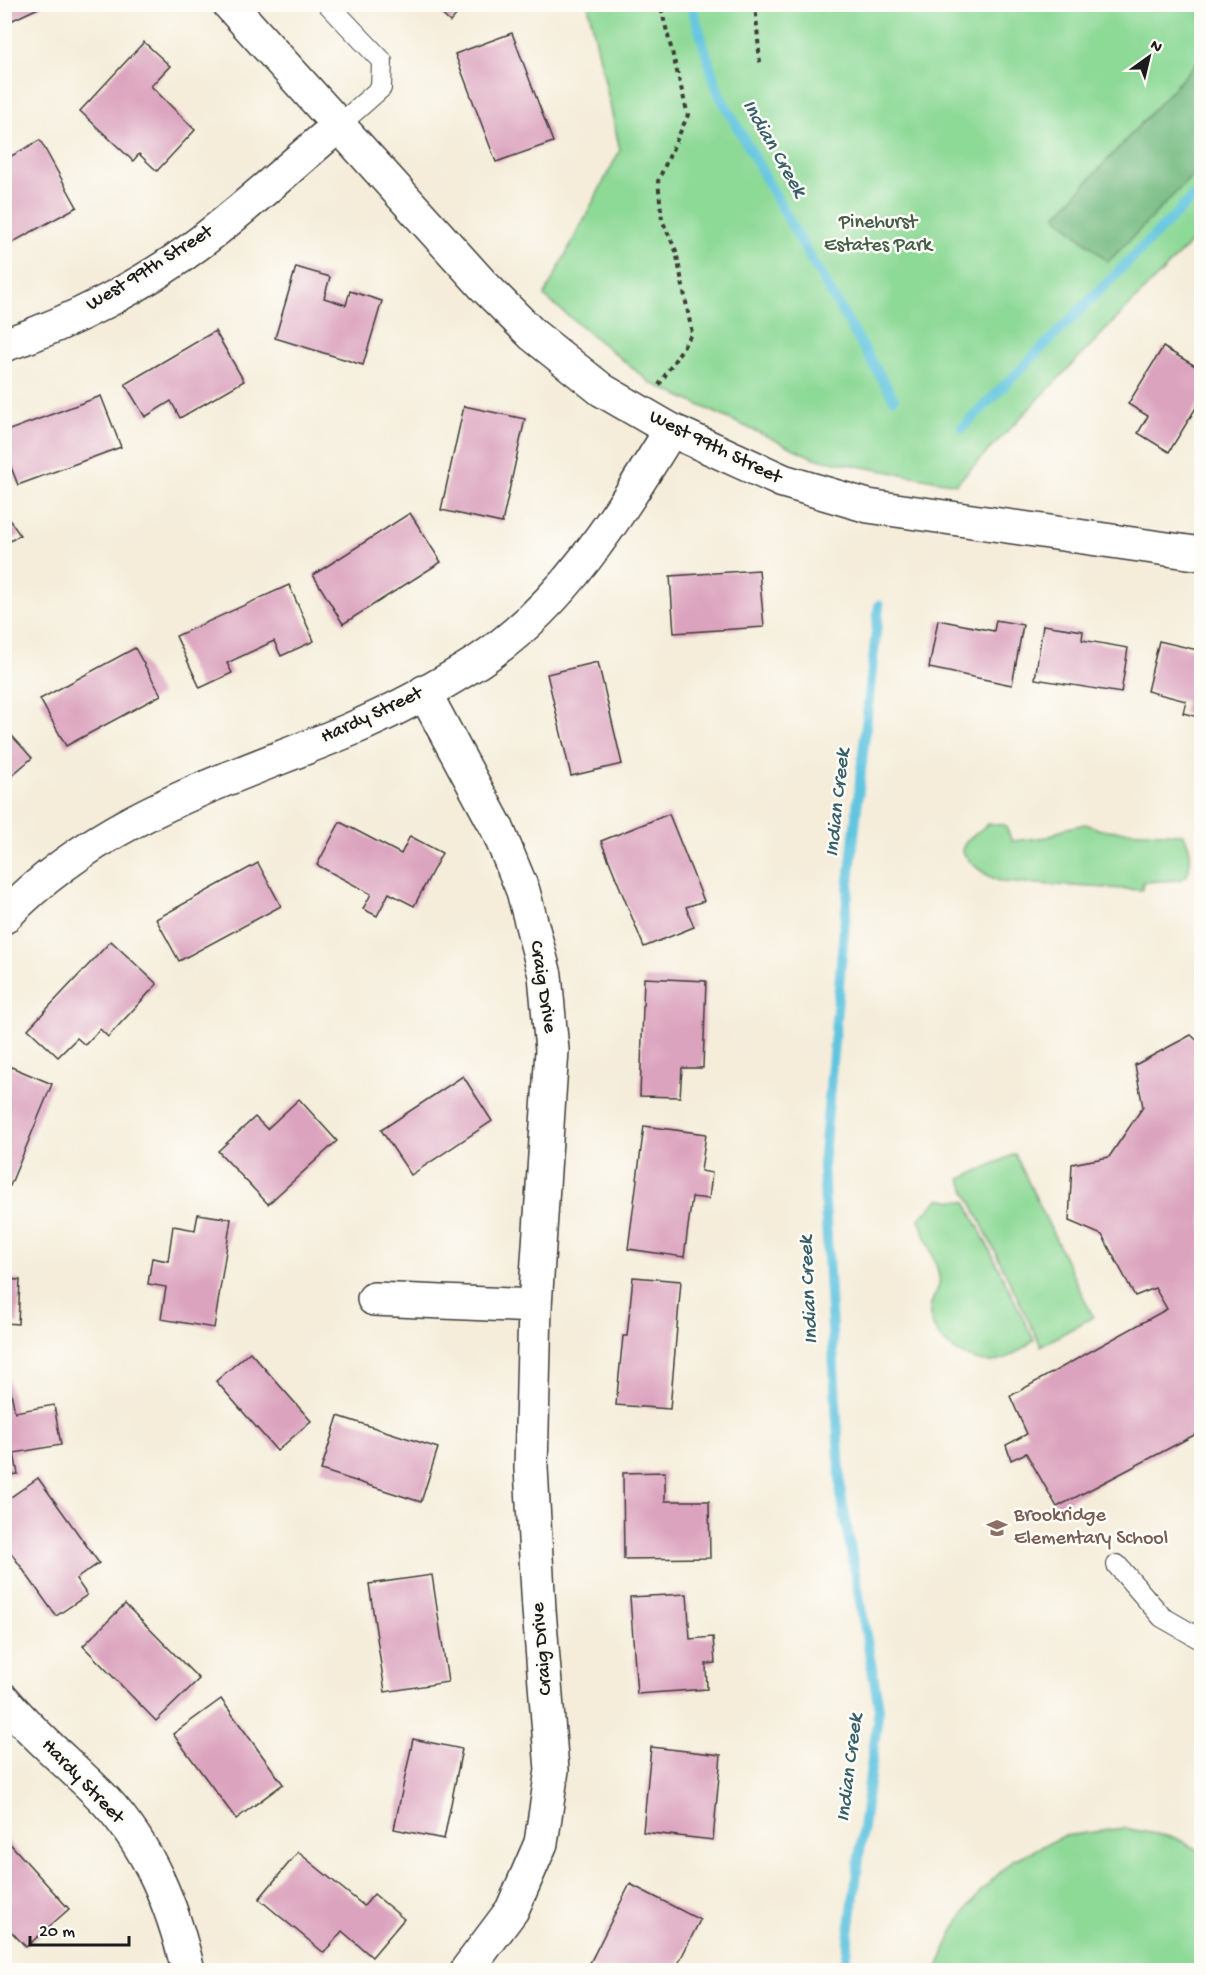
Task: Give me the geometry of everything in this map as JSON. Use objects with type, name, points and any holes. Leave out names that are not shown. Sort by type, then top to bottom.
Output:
[{"type":"street","name":"West 99th Street","points":[[232,5],[338,126],[483,285],[533,335],[602,390],[671,430],[783,481],[868,506],[1202,554]]},
{"type":"street","name":"West 99th Street","points":[[4,345],[37,334],[112,298],[201,242],[338,126]]},
{"type":"street","name":"Hardy Street","points":[[4,917],[23,898],[80,853],[131,821],[189,792],[349,730],[424,692],[479,660],[507,640],[563,586],[613,522],[671,430]]},
{"type":"street","name":"Craig Drive","points":[[424,692],[497,828],[523,891],[545,975],[552,1050],[535,1306],[531,1468],[538,1610],[552,1770],[541,1843],[512,1910],[467,1971]]},
{"type":"street","points":[[374,1299],[535,1306]]},
{"type":"street","name":"Hardy Street","points":[[4,1700],[22,1722],[105,1801],[125,1825],[151,1865],[165,1893],[188,1971]]},
{"type":"lane","points":[[328,4],[382,61],[381,88],[338,126]]},
{"type":"lane","points":[[1117,1565],[1162,1617],[1202,1640]]},
{"type":"path","points":[[656,391],[692,333],[676,251],[662,220],[658,181],[688,115],[660,4]]},
{"type":"path","points":[[755,4],[760,63]]},
{"type":"green space","name":"Pinehurst Estates Park","points":[[588,5],[1201,5],[1201,232],[956,484],[814,458],[651,383],[544,296],[620,150]]},
{"type":"green space","points":[[1201,58],[1201,167],[1108,262],[1056,216]]},
{"type":"green space","points":[[988,824],[1005,825],[1012,841],[1048,837],[1063,829],[1085,824],[1101,830],[1183,834],[1190,849],[1189,870],[1187,876],[1179,880],[1143,882],[1142,890],[1002,882],[979,869],[962,850],[966,841]]},
{"type":"green space","points":[[1015,1154],[1093,1317],[1041,1346],[960,1179]]},
{"type":"green space","points":[[939,1199],[966,1202],[1034,1340],[1003,1360],[987,1362],[964,1356],[944,1342],[932,1322],[930,1311],[939,1285],[939,1276],[919,1219]]},
{"type":"green space","points":[[1124,1828],[1176,1838],[1201,1852],[1201,1970],[937,1970],[955,1927],[980,1892],[1013,1860],[1064,1836]]},
{"type":"building","points":[[4,4],[47,4],[4,24]]},
{"type":"building","points":[[431,4],[466,4],[450,22]]},
{"type":"building","points":[[512,33],[553,142],[496,162],[455,54]]},
{"type":"building","points":[[144,42],[170,66],[151,86],[195,130],[157,171],[139,154],[133,161],[80,111]]},
{"type":"building","points":[[40,140],[77,207],[4,247],[4,177],[9,174],[4,160]]},
{"type":"building","points":[[296,267],[330,277],[324,298],[346,305],[350,291],[382,301],[363,365],[275,338]]},
{"type":"building","points":[[215,331],[244,381],[180,418],[171,401],[145,417],[125,384]]},
{"type":"building","points":[[1163,347],[1202,370],[1202,398],[1169,452],[1138,433],[1148,416],[1128,404]]},
{"type":"building","points":[[101,396],[121,447],[18,485],[4,449],[4,432]]},
{"type":"building","points":[[464,406],[525,419],[502,523],[441,510]]},
{"type":"building","points":[[4,512],[20,535],[4,545]]},
{"type":"building","points":[[410,513],[441,562],[343,624],[313,575]]},
{"type":"building","points":[[759,570],[764,627],[674,633],[670,576]]},
{"type":"building","points":[[289,585],[314,641],[281,656],[274,641],[227,663],[232,673],[200,688],[176,636]]},
{"type":"building","points":[[938,620],[994,631],[996,620],[1023,625],[1012,685],[929,668]]},
{"type":"building","points":[[1043,625],[1083,631],[1082,640],[1128,648],[1121,693],[1035,679]]},
{"type":"building","points":[[1159,641],[1202,651],[1202,718],[1183,713],[1186,701],[1147,691]]},
{"type":"building","points":[[135,648],[161,695],[66,746],[40,699]]},
{"type":"building","points":[[598,662],[622,764],[571,776],[547,674]]},
{"type":"building","points":[[4,727],[32,758],[4,782]]},
{"type":"building","points":[[669,814],[704,901],[686,907],[694,927],[644,947],[601,841]]},
{"type":"building","points":[[340,822],[401,854],[410,836],[442,853],[414,906],[389,893],[377,916],[363,909],[371,894],[317,865]]},
{"type":"building","points":[[258,863],[281,906],[179,961],[156,919]]},
{"type":"building","points":[[111,941],[157,984],[108,1037],[100,1029],[85,1045],[77,1038],[58,1057],[28,1029]]},
{"type":"building","points":[[644,978],[706,981],[703,1068],[682,1068],[680,1097],[640,1096]]},
{"type":"building","points":[[1191,1035],[1202,1045],[1202,1431],[1057,1507],[1026,1453],[1011,1460],[1006,1445],[1027,1434],[1010,1396],[1167,1309],[1155,1288],[1135,1296],[1102,1235],[1069,1221],[1072,1164],[1109,1157],[1143,1107],[1135,1065]]},
{"type":"building","points":[[4,1064],[52,1084],[10,1186],[4,1183]]},
{"type":"building","points":[[463,1076],[492,1121],[411,1175],[381,1130]]},
{"type":"building","points":[[299,1099],[337,1141],[268,1204],[218,1151],[255,1117],[267,1129]]},
{"type":"building","points":[[644,1126],[706,1134],[701,1171],[712,1173],[709,1199],[692,1197],[684,1257],[628,1249]]},
{"type":"building","points":[[198,1214],[231,1219],[214,1328],[161,1319],[166,1287],[148,1284],[152,1258],[168,1261],[173,1226],[195,1230]]},
{"type":"building","points":[[633,1277],[681,1281],[670,1409],[616,1405],[623,1336],[627,1336]]},
{"type":"building","points":[[5,1279],[20,1280],[18,1324],[5,1323]]},
{"type":"building","points":[[250,1352],[311,1421],[277,1451],[216,1381]]},
{"type":"building","points":[[4,1358],[15,1412],[54,1405],[61,1445],[14,1453],[18,1474],[4,1476]]},
{"type":"building","points":[[338,1416],[438,1448],[421,1502],[321,1470]]},
{"type":"building","points":[[665,1472],[665,1501],[709,1501],[710,1558],[624,1559],[623,1473]]},
{"type":"building","points":[[38,1478],[99,1563],[76,1579],[87,1595],[56,1616],[4,1543],[4,1502]]},
{"type":"building","points":[[432,1575],[448,1682],[385,1692],[369,1584]]},
{"type":"building","points":[[687,1594],[690,1639],[713,1637],[715,1663],[706,1664],[707,1689],[637,1694],[630,1597]]},
{"type":"building","points":[[125,1604],[199,1679],[156,1721],[83,1646]]},
{"type":"building","points":[[221,1699],[283,1784],[236,1819],[173,1734]]},
{"type":"building","points":[[413,1739],[462,1749],[444,1839],[394,1829]]},
{"type":"building","points":[[651,1747],[721,1755],[713,1840],[643,1832]]},
{"type":"building","points":[[4,1837],[69,1909],[26,1947],[4,1924]]},
{"type":"building","points":[[298,1852],[364,1906],[374,1894],[404,1919],[372,1957],[342,1931],[324,1953],[259,1899]]},
{"type":"building","points":[[630,1884],[700,1920],[675,1970],[600,1970],[589,1965]]},
{"type":"waterway","name":"Indian Creek","points":[[691,4],[718,92],[809,256],[894,399]]},
{"type":"waterway","points":[[962,428],[1202,188]]},
{"type":"waterway","name":"Indian Creek","points":[[844,1970],[879,1708],[841,1495],[823,1166],[845,919],[879,605]]},
{"type":"place","name":"Brookridge Elementary School","points":[[997,1528]]}]
